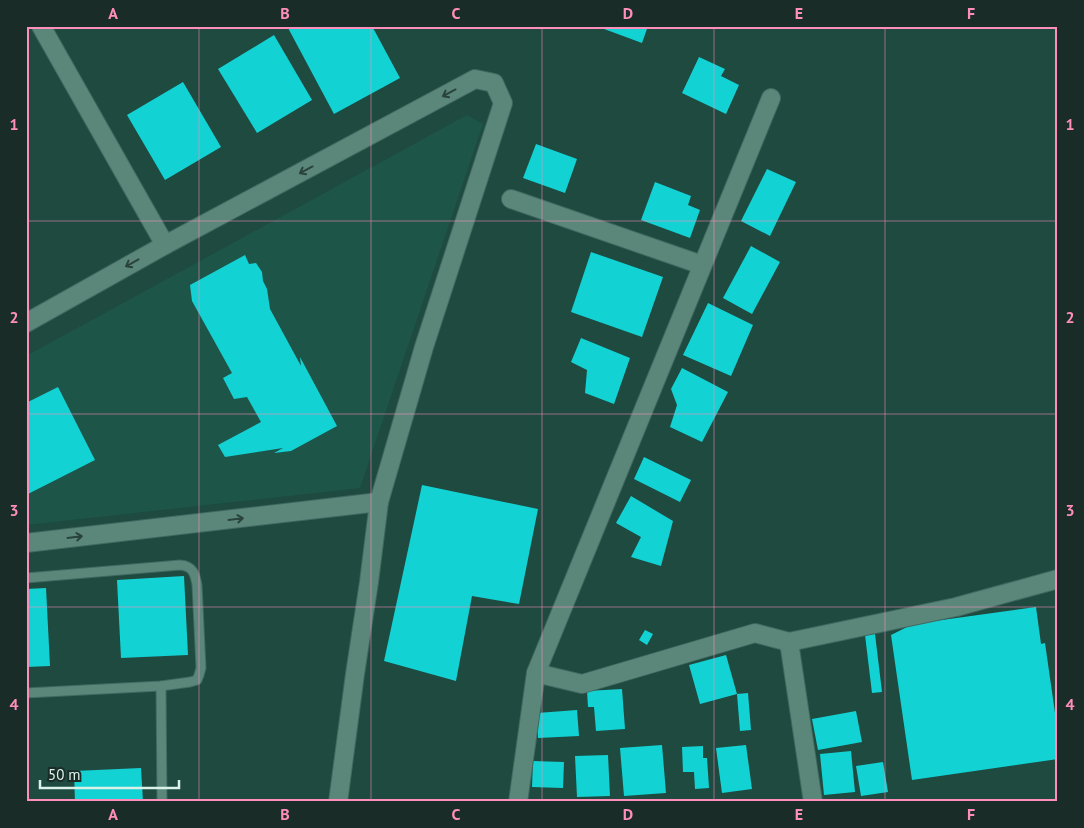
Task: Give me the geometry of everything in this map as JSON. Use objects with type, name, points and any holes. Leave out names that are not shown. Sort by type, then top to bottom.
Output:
[{"type":"street","points":[[40,26],[165,245]]},
{"type":"street","points":[[26,323],[165,245],[475,79],[494,83],[503,103],[424,347],[379,502],[338,802]]},
{"type":"street","points":[[518,802],[536,673],[771,98]]},
{"type":"street","points":[[512,199],[702,265]]},
{"type":"street","points":[[26,543],[379,502]]},
{"type":"street","points":[[536,673],[582,684],[755,633],[789,642],[956,607],[1058,579]]},
{"type":"street","points":[[789,642],[813,802]]},
{"type":"lane","points":[[26,578],[180,565],[187,566],[195,575],[197,585],[201,668],[196,680],[190,682],[161,686],[26,693]]},
{"type":"lane","points":[[161,686],[162,802]]},
{"type":"shaded area","points":[[467,115],[483,124],[360,488],[26,525],[26,356]]},
{"type":"building","points":[[287,26],[372,26],[400,78],[334,114]]},
{"type":"building","points":[[596,26],[648,26],[642,43]]},
{"type":"building","points":[[274,35],[312,100],[257,133],[218,69]]},
{"type":"building","points":[[699,57],[725,69],[721,76],[739,85],[726,114],[682,93]]},
{"type":"building","points":[[183,82],[221,147],[165,180],[127,115]]},
{"type":"building","points":[[536,144],[577,159],[565,193],[523,178]]},
{"type":"building","points":[[767,169],[796,182],[770,236],[741,221]]},
{"type":"building","points":[[655,182],[691,196],[688,205],[700,210],[690,238],[641,220]]},
{"type":"building","points":[[751,246],[780,262],[752,314],[723,298]]},
{"type":"building","points":[[591,252],[663,277],[642,337],[571,312]]},
{"type":"building","points":[[245,255],[249,264],[256,263],[262,272],[270,309],[301,366],[300,357],[337,426],[291,451],[274,453],[283,448],[225,457],[218,445],[261,422],[247,397],[234,399],[223,378],[232,373],[192,301],[190,285]]},
{"type":"building","points":[[708,303],[753,325],[731,376],[683,355]]},
{"type":"building","points":[[581,338],[630,358],[614,404],[585,393],[587,370],[571,362]]},
{"type":"building","points":[[682,368],[728,392],[702,442],[670,427],[677,405],[671,389]]},
{"type":"building","points":[[58,387],[95,460],[26,495],[26,403]]},
{"type":"building","points":[[644,457],[691,480],[680,502],[634,479]]},
{"type":"building","points":[[422,485],[538,509],[519,604],[472,596],[456,681],[384,661]]},
{"type":"building","points":[[631,496],[673,521],[661,566],[631,557],[641,537],[616,523]]},
{"type":"building","points":[[184,576],[188,655],[121,658],[117,580]]},
{"type":"building","points":[[46,588],[50,666],[26,667],[26,589]]},
{"type":"building","points":[[1036,607],[1041,644],[1045,643],[1055,713],[1058,713],[1058,759],[912,780],[891,635],[913,624]]},
{"type":"building","points":[[645,630],[653,634],[647,645],[639,640]]},
{"type":"building","points":[[875,634],[882,692],[872,693],[865,635]]},
{"type":"building","points":[[726,655],[737,694],[700,704],[689,665]]},
{"type":"building","points":[[622,689],[625,729],[596,731],[594,707],[588,707],[587,691]]},
{"type":"building","points":[[748,693],[751,730],[740,731],[737,694]]},
{"type":"building","points":[[577,710],[579,736],[538,738],[537,713]]},
{"type":"building","points":[[856,711],[862,742],[818,750],[812,719]]},
{"type":"building","points":[[662,745],[666,793],[624,796],[620,748]]},
{"type":"building","points":[[746,745],[752,789],[722,793],[716,748]]},
{"type":"building","points":[[703,746],[703,758],[707,758],[709,788],[695,789],[694,772],[683,772],[682,747]]},
{"type":"building","points":[[851,751],[855,792],[824,795],[820,754]]},
{"type":"building","points":[[608,755],[610,796],[577,797],[575,756]]},
{"type":"building","points":[[533,761],[564,762],[563,788],[532,787]]},
{"type":"building","points":[[883,762],[888,792],[861,796],[856,766]]},
{"type":"building","points":[[141,768],[143,802],[75,802],[74,771]]}]
